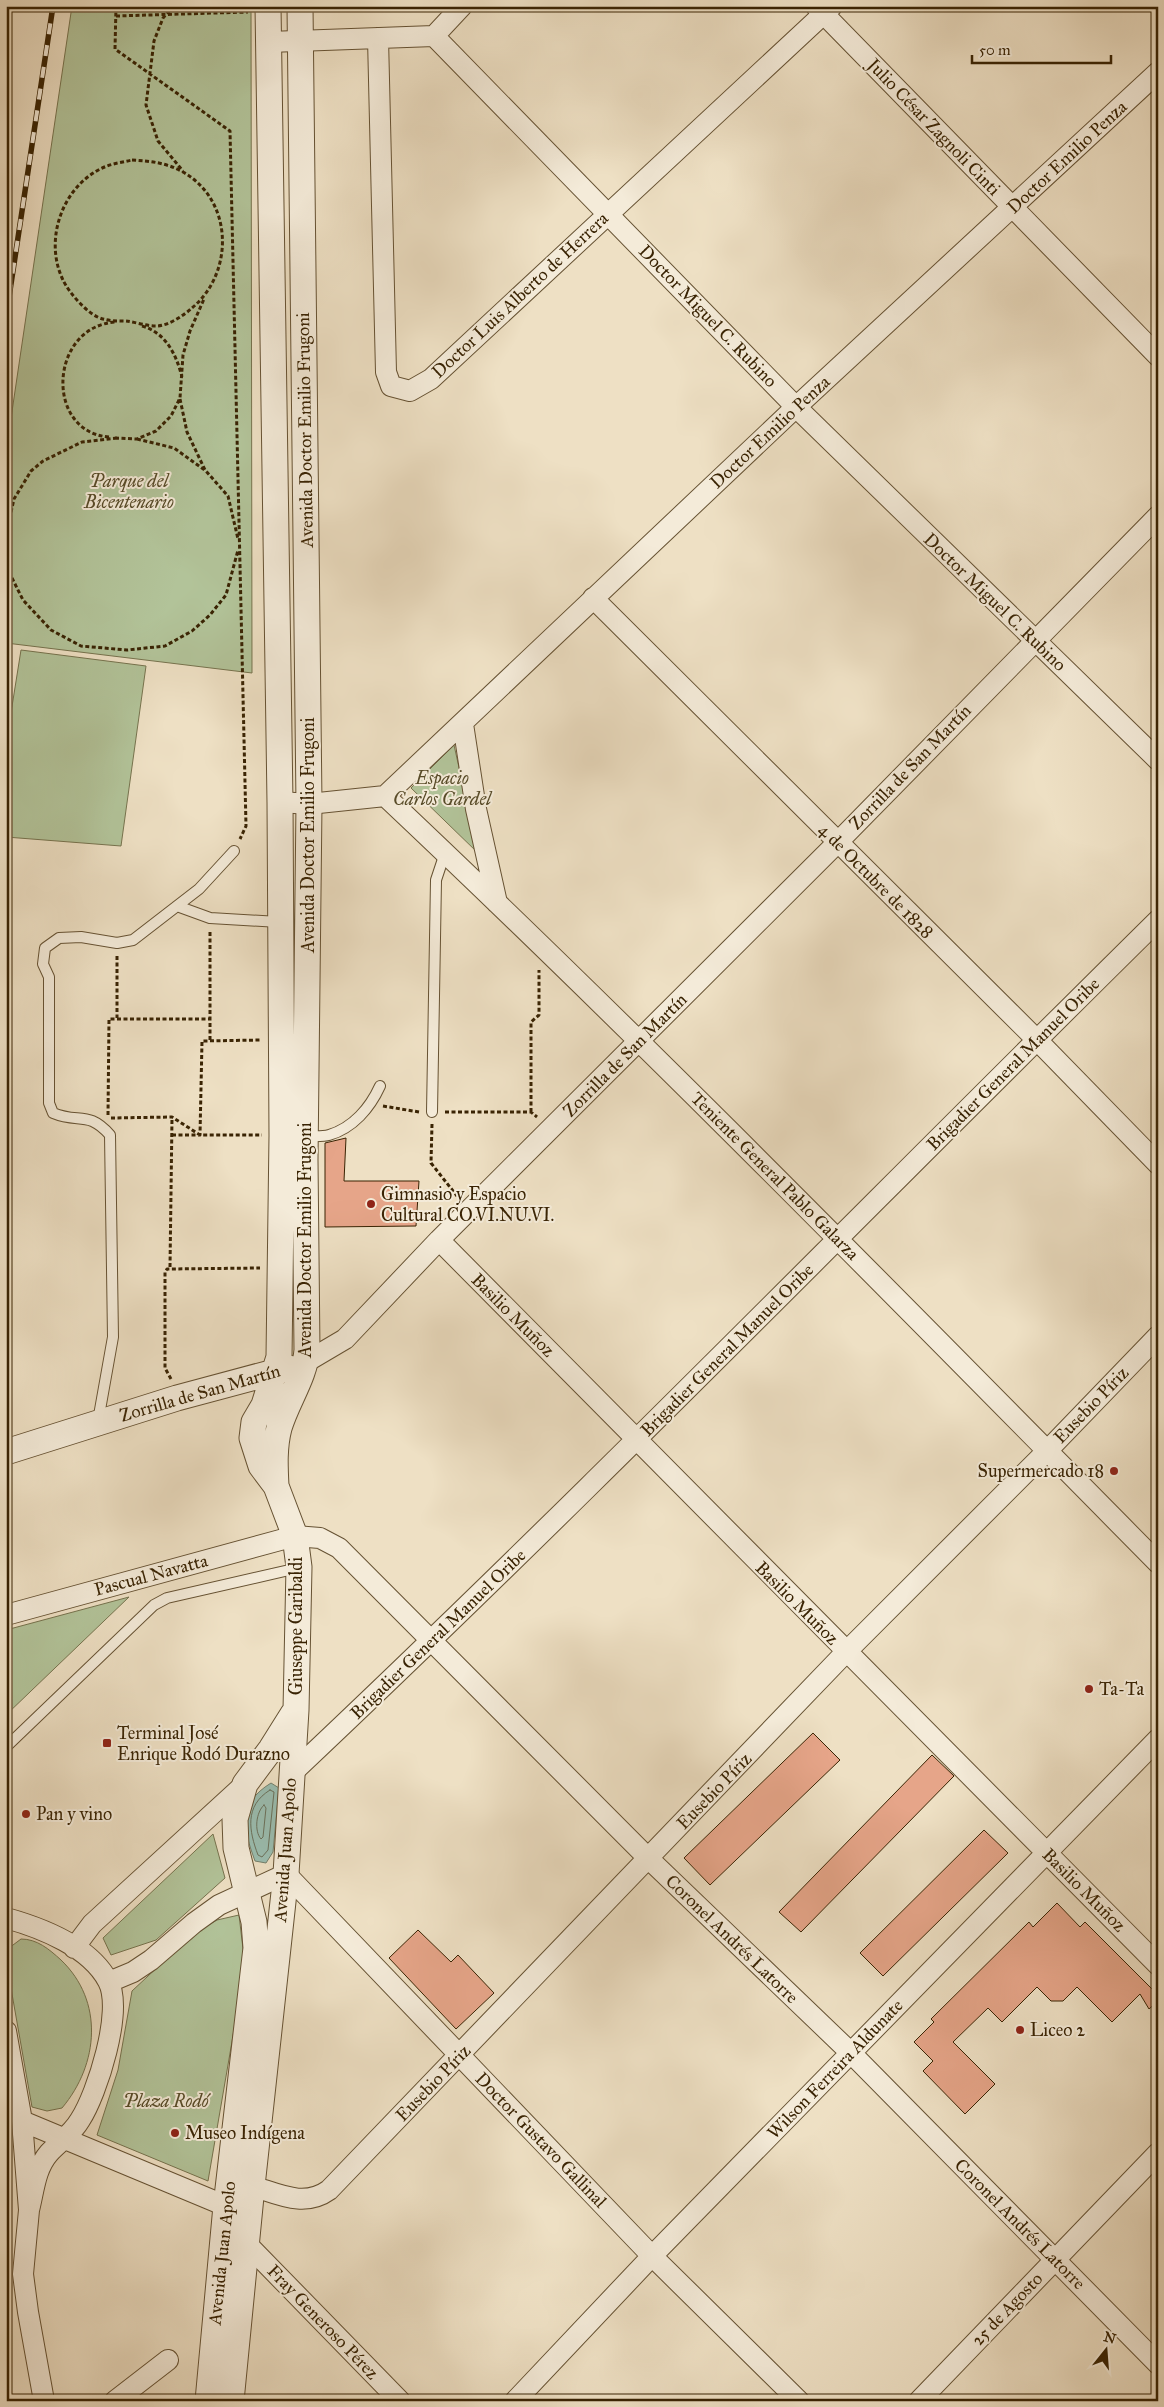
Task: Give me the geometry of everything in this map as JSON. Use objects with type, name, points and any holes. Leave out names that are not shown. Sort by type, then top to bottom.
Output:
[{"type":"street","name":"Avenida Doctor Emilio Frugoni","points":[[276,1486],[261,1466],[252,1438],[254,1422],[264,1404],[280,1356],[280,1269],[293,1136],[309,804],[302,40],[300,6]]},
{"type":"street","points":[[269,42],[434,36],[462,6]]},
{"type":"street","name":"Avenida Doctor Emilio Frugoni","points":[[268,9],[280,802],[280,1040],[293,1136],[306,1362],[279,1428],[275,1450],[276,1486]]},
{"type":"street","name":"Julio César Zagnoli Cinti","points":[[824,9],[1013,208],[1158,356]]},
{"type":"street","name":"Doctor Luis Alberto de Herrera","points":[[378,38],[386,372],[391,386],[410,390],[431,379],[824,9]]},
{"type":"street","name":"Doctor Miguel C. Rubino","points":[[434,36],[796,406],[1158,760]]},
{"type":"street","name":"Doctor Emilio Penza","points":[[385,796],[796,406],[1013,208],[1158,72]]},
{"type":"street","name":"Zorrilla de San Martín","points":[[6,1452],[177,1398],[276,1372],[306,1362],[345,1339],[439,1240],[837,843],[1034,640],[1158,516]]},
{"type":"street","name":"4 de Octubre de 1828","points":[[593,598],[1037,1040],[1158,1164]]},
{"type":"street","points":[[463,724],[476,808],[497,903]]},
{"type":"street","points":[[280,802],[309,804],[385,796]]},
{"type":"street","name":"Teniente General Pablo Galarza","points":[[385,796],[497,903],[839,1239],[1158,1563]]},
{"type":"street","name":"Brigadier General Manuel Oribe","points":[[291,1774],[432,1642],[1158,920]]},
{"type":"street","name":"Basilio Muñoz","points":[[439,1240],[1158,1965]]},
{"type":"street","name":"Eusebio Píriz","points":[[252,2186],[293,2199],[317,2199],[329,2190],[846,1652],[1047,1451],[1158,1336]]},
{"type":"street","points":[[214,1389],[240,1393],[251,1403],[257,1416]]},
{"type":"street","name":"Giuseppe Garibaldi","points":[[276,1486],[295,1536],[299,1568],[296,1710]]},
{"type":"street","name":"Coronel Andrés Latorre","points":[[295,1536],[320,1538],[339,1548],[649,1859],[851,2053],[1158,2364]]},
{"type":"street","name":"Pascual Navatta","points":[[6,1615],[295,1536]]},
{"type":"street","name":"Avenida Juan Apolo","points":[[231,2401],[286,1874],[296,1710]]},
{"type":"street","name":"Avenida Juan Apolo","points":[[208,2401],[226,2206],[256,1948],[254,1922],[236,1848],[234,1819],[252,1775],[296,1710]]},
{"type":"street","name":"Wilson Ferreira Aldunate","points":[[515,2401],[652,2256],[1158,1739]]},
{"type":"street","points":[[74,1948],[92,1924],[252,1775],[275,1768],[291,1774]]},
{"type":"street","points":[[109,1982],[133,1972],[145,1964],[219,1905],[286,1874]]},
{"type":"street","name":"Doctor Gustavo Gallinal","points":[[286,1874],[652,2256],[799,2401]]},
{"type":"street","points":[[6,1918],[58,1938],[88,1958],[109,1982],[113,2001],[107,2053],[94,2095],[80,2121],[48,2153],[39,2167],[30,2210],[23,2274],[44,2401]]},
{"type":"street","points":[[6,2031],[22,2121],[30,2210]]},
{"type":"street","points":[[22,2121],[226,2206]]},
{"type":"street","name":"25 de Agosto","points":[[918,2401],[1158,2153]]},
{"type":"street","name":"Fray Generoso Pérez","points":[[246,2243],[400,2401]]},
{"type":"street","points":[[115,2401],[168,2360]]},
{"type":"lane","points":[[98,1422],[113,1337],[110,1135],[101,1125],[88,1118],[64,1117],[53,1113],[49,1103],[49,977],[43,964],[45,948],[59,938],[81,937],[117,943],[133,940],[199,889],[234,851]]},
{"type":"lane","points":[[432,1112],[436,880],[445,853]]},
{"type":"lane","points":[[177,906],[210,918],[279,922]]},
{"type":"lane","points":[[293,1136],[328,1136],[352,1124],[372,1103],[380,1086]]},
{"type":"lane","points":[[6,1747],[154,1605],[167,1598],[299,1568]]},
{"type":"path","points":[[116,6],[115,49],[230,131],[246,826],[234,851]]},
{"type":"path","points":[[174,6],[166,14],[154,42],[146,105],[158,141],[185,173],[206,192],[219,217],[224,245],[219,273],[204,298],[190,330],[183,355],[180,398],[187,432],[206,471]]},
{"type":"path","points":[[116,16],[268,9]]},
{"type":"path","points":[[185,173],[160,162],[132,160],[106,166],[83,181],[66,202],[56,227],[55,255],[63,281],[79,303],[101,319],[156,326],[183,316],[204,298]]},
{"type":"path","points":[[117,438],[82,442],[44,461],[31,471],[14,499],[6,534],[6,568],[23,600],[51,630],[81,646],[127,650],[165,646],[192,631],[210,615],[226,595],[240,545],[228,496],[206,471],[174,448],[137,439],[98,436],[82,426],[70,411],[63,394],[62,375],[67,357],[77,341],[92,329],[110,323],[129,322],[148,328],[165,340],[177,357],[182,377]]},
{"type":"path","points":[[137,439],[156,431],[171,416],[180,398]]},
{"type":"path","points":[[210,918],[210,1040]]},
{"type":"path","points":[[117,943],[117,1018]]},
{"type":"path","points":[[372,1103],[419,1112],[531,1112],[531,1022],[540,1015],[539,944]]},
{"type":"path","points":[[200,1135],[172,1118],[108,1118],[108,1021],[111,1018],[210,1019]]},
{"type":"path","points":[[200,1135],[202,1041],[280,1040]]},
{"type":"path","points":[[432,1112],[431,1163],[469,1210]]},
{"type":"path","points":[[172,1118],[170,1267],[165,1272],[165,1368],[176,1388],[177,1398]]},
{"type":"path","points":[[172,1135],[293,1136]]},
{"type":"path","points":[[170,1267],[280,1269]]},
{"type":"green space","name":"Parque del Bicentenario","points":[[72,6],[251,6],[252,673],[6,643],[6,452]]},
{"type":"green space","points":[[21,650],[146,666],[121,846],[6,837],[6,744]]},
{"type":"green space","name":"Espacio Carlos Gardel","points":[[454,745],[478,853],[411,788]]},
{"type":"green space","points":[[129,1597],[6,1715],[6,1630]]},
{"type":"green space","points":[[213,1834],[225,1878],[156,1940],[111,1955],[103,1938]]},
{"type":"green space","name":"Plaza Rodó","points":[[239,1915],[245,1966],[208,2181],[97,2135],[118,2070],[132,1991],[193,1934],[217,1920]]},
{"type":"green space","points":[[21,1939],[38,1943],[61,1960],[75,1976],[85,1994],[90,2013],[92,2033],[84,2072],[62,2108],[47,2111],[32,2107],[6,1960],[9,1948]]},
{"type":"water","points":[[271,1783],[279,1788],[273,1852],[266,1863],[255,1861],[248,1838],[246,1818],[252,1799]]},
{"type":"building","name":"Gimnasio y Espacio Cultural CO.VI.NU.VI.","points":[[346,1138],[344,1181],[419,1181],[416,1226],[325,1227],[325,1143]]},
{"type":"building","points":[[813,1733],[840,1760],[710,1885],[684,1858]]},
{"type":"building","points":[[932,1755],[954,1776],[801,1932],[779,1912]]},
{"type":"building","points":[[984,1830],[1008,1853],[883,1976],[860,1953]]},
{"type":"building","points":[[1057,1903],[1080,1927],[1085,1922],[1158,1995],[1158,2001],[1149,2009],[1140,1994],[1112,2022],[1077,1987],[1063,2001],[1051,2001],[1037,1987],[1002,2022],[988,2008],[953,2042],[995,2084],[965,2114],[923,2071],[933,2061],[914,2042],[934,2022],[931,2019],[1029,1922],[1033,1927]]},
{"type":"building","points":[[418,1930],[451,1962],[458,1955],[494,1993],[456,2029],[389,1958]]},
{"type":"railway","points":[[6,317],[53,6]]},
{"type":"place","name":"Gimnasio y Espacio Cultural CO.VI.NU.VI.","points":[[371,1204]]},
{"type":"place","name":"Supermercado 18","points":[[1114,1471]]},
{"type":"place","name":"Ta-Ta","points":[[1089,1689]]},
{"type":"place","name":"Terminal José Enrique Rodó Durazno","points":[[107,1743]]},
{"type":"place","name":"Pan y vino","points":[[26,1814]]},
{"type":"place","name":"Liceo 2","points":[[1020,2030]]},
{"type":"place","name":"Museo Indígena","points":[[175,2133]]}]
